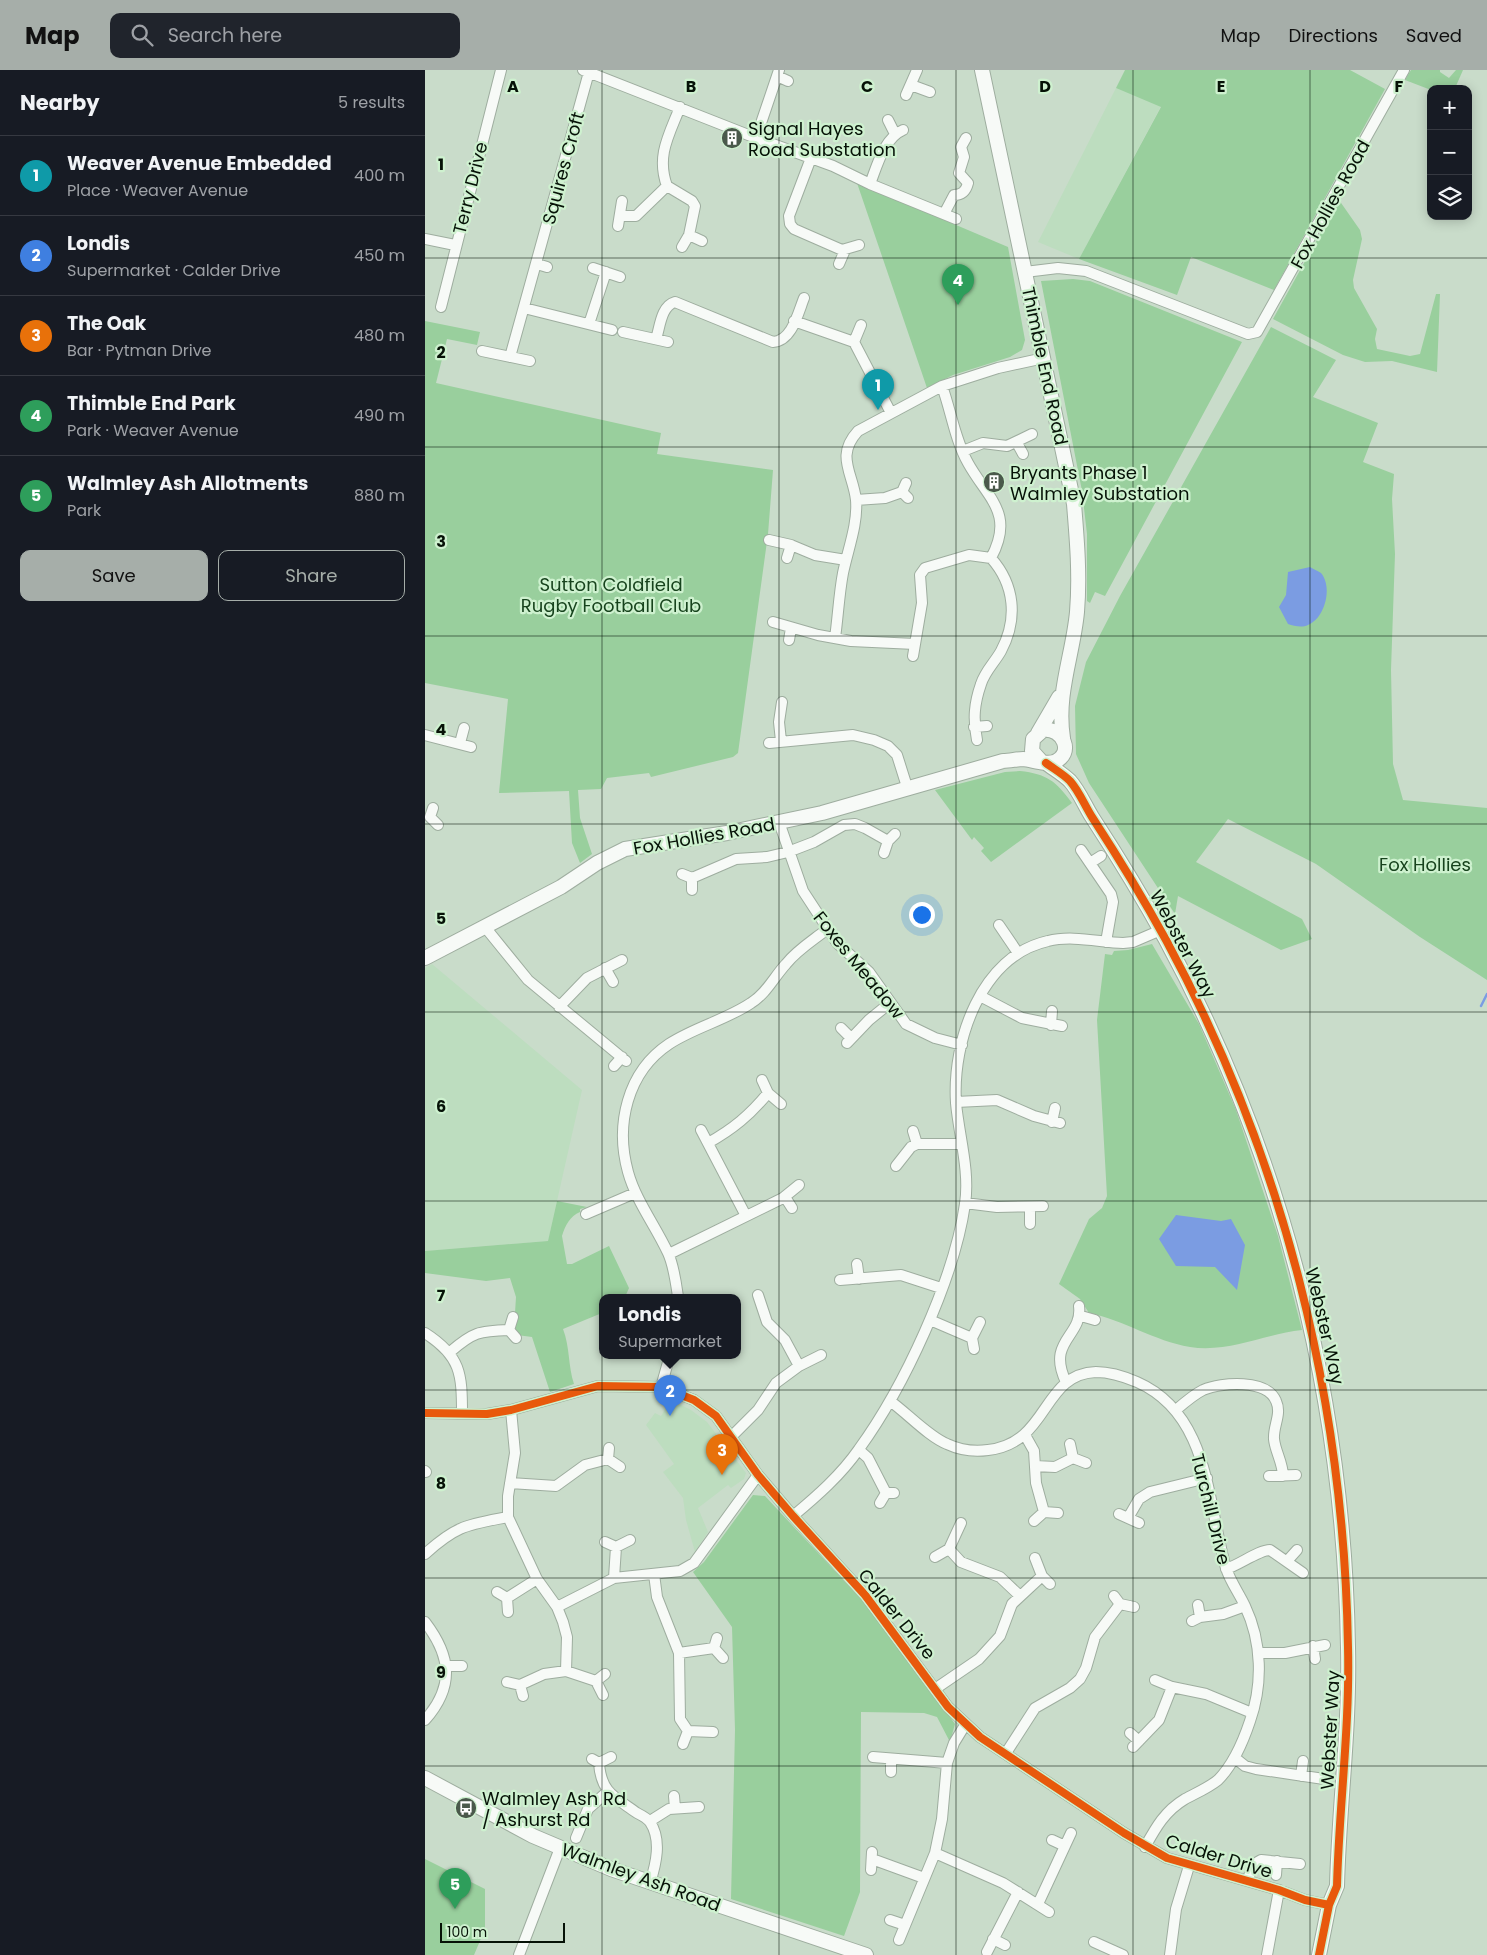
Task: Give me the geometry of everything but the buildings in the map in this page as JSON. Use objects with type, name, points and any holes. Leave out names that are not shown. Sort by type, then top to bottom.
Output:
[{"type":"street","name":"Terry Drive","points":[[441,307],[455,245],[501,70]]},
{"type":"street","points":[[906,95],[917,70]]},
{"type":"street","name":"Thimble End Road","points":[[982,70],[1074,504],[1079,558],[1077,612],[1061,694],[1064,742]]},
{"type":"street","name":"Fox Hollies Road","points":[[1025,272],[1058,268],[1086,271],[1251,335],[1261,329],[1404,70]]},
{"type":"street","points":[[586,71],[811,158],[956,219]]},
{"type":"street","name":"Squires Croft","points":[[510,357],[531,284],[542,265],[586,71]]},
{"type":"street","points":[[756,138],[778,73],[788,81]]},
{"type":"street","points":[[911,85],[930,92]]},
{"type":"street","points":[[680,108],[662,158],[661,166],[667,186],[694,203],[695,210],[689,235],[682,247]]},
{"type":"street","points":[[869,184],[881,156],[899,132],[888,120]]},
{"type":"street","points":[[944,214],[954,195],[963,193],[967,188],[968,183],[959,173],[964,158],[961,147],[967,138]]},
{"type":"street","points":[[811,158],[789,216],[790,224],[794,229],[845,250],[859,245]]},
{"type":"street","points":[[622,201],[619,221],[636,216],[667,186]]},
{"type":"street","points":[[689,235],[703,241]]},
{"type":"street","points":[[425,239],[455,245]]},
{"type":"street","points":[[839,264],[845,250]]},
{"type":"street","points":[[593,268],[620,277]]},
{"type":"street","points":[[589,324],[606,272]]},
{"type":"street","points":[[656,339],[663,313],[670,304],[675,302],[773,342],[779,341],[786,337],[804,298]]},
{"type":"street","points":[[524,308],[612,330]]},
{"type":"street","points":[[794,321],[853,342],[891,413]]},
{"type":"street","points":[[853,342],[861,325]]},
{"type":"street","points":[[623,332],[668,342]]},
{"type":"street","points":[[482,351],[530,361]]},
{"type":"street","points":[[835,638],[846,560],[855,517],[856,500],[846,464],[847,444],[857,431],[942,386],[998,368],[1044,358]]},
{"type":"street","points":[[942,386],[968,463],[991,496],[1001,518],[999,544],[991,558]]},
{"type":"street","points":[[963,451],[983,443],[999,446],[1017,442],[1032,434]]},
{"type":"street","points":[[1017,442],[1023,454]]},
{"type":"street","points":[[856,500],[885,498],[905,491]]},
{"type":"street","points":[[769,540],[791,545],[815,555],[846,560]]},
{"type":"street","points":[[787,558],[791,545]]},
{"type":"street","points":[[913,656],[922,603],[920,575],[925,568],[969,555],[991,558],[1007,580],[1011,610],[1010,624],[1000,652],[981,683],[973,712],[977,740]]},
{"type":"street","points":[[773,622],[835,638],[915,644]]},
{"type":"street","points":[[789,640],[791,628]]},
{"type":"street","name":"Thimble End Road","points":[[1036,736],[1061,694]]},
{"type":"street","points":[[781,741],[779,722],[782,702]]},
{"type":"street","points":[[974,727],[987,726]]},
{"type":"street","points":[[460,743],[464,728]]},
{"type":"street","points":[[1051,730],[1064,742],[1063,754],[1058,760],[1044,762],[1032,752],[1036,736],[1051,730]]},
{"type":"street","points":[[425,735],[471,747]]},
{"type":"street","points":[[769,743],[853,735],[874,740],[888,746],[897,755],[907,790]]},
{"type":"street","name":"Fox Hollies Road","points":[[1003,762],[1020,751],[1036,736]]},
{"type":"street","name":"Webster Way","points":[[1064,742],[1071,782],[1161,930],[1221,1051],[1267,1170],[1305,1296],[1329,1417],[1343,1533],[1349,1650],[1348,1710],[1337,1886],[1335,1895],[1329,1905],[1319,1955]]},
{"type":"street","name":"Fox Hollies Road","points":[[425,958],[561,887],[597,863],[625,849],[779,822],[907,790],[1003,762],[1023,759],[1044,762]]},
{"type":"street","name":"Webster Way","points":[[1044,762],[1071,782]]},
{"type":"street","points":[[429,814],[437,826]]},
{"type":"street","name":"Foxes Meadow","points":[[779,822],[803,891],[826,930],[849,955],[869,972],[902,1019],[912,1028],[935,1038],[962,1046]]},
{"type":"street","points":[[692,890],[687,876],[736,859],[767,857],[788,852],[814,842],[824,834],[844,824],[855,824],[892,837],[884,853]]},
{"type":"street","points":[[1081,850],[1111,894],[1113,902],[1106,942]]},
{"type":"street","points":[[1090,863],[1101,856]]},
{"type":"street","points":[[999,925],[1018,953]]},
{"type":"street","points":[[485,926],[518,971],[559,1007],[624,1059],[614,1066]]},
{"type":"street","points":[[677,1294],[669,1254],[635,1192],[624,1154],[623,1121],[631,1093],[643,1069],[669,1044],[751,1004],[773,982],[797,952],[826,930]]},
{"type":"street","points":[[793,1516],[833,1480],[859,1450],[890,1401],[930,1320],[958,1237],[965,1203],[962,1144],[956,1102],[956,1078],[962,1046],[971,1015],[980,996],[1002,966],[1018,953],[1034,945],[1049,940],[1063,939],[1133,942],[1161,930]]},
{"type":"street","points":[[559,1007],[577,986],[605,968],[622,960]]},
{"type":"street","points":[[605,968],[613,982]]},
{"type":"street","points":[[980,996],[1023,1018],[1062,1026]]},
{"type":"street","points":[[841,1028],[849,1040],[890,1003]]},
{"type":"street","points":[[1051,1025],[1053,1011]]},
{"type":"street","points":[[761,1080],[768,1093],[781,1104]]},
{"type":"street","points":[[708,1143],[731,1130],[749,1116],[768,1093]]},
{"type":"street","points":[[956,1102],[997,1100],[1056,1122],[1055,1108]]},
{"type":"street","points":[[701,1130],[746,1216]]},
{"type":"street","points":[[913,1131],[917,1144]]},
{"type":"street","points":[[896,1166],[911,1147],[917,1144],[962,1144]]},
{"type":"street","points":[[669,1254],[785,1197],[799,1185]]},
{"type":"street","points":[[586,1214],[595,1204],[635,1192]]},
{"type":"street","points":[[785,1197],[792,1208]]},
{"type":"street","points":[[965,1203],[997,1207],[1043,1206]]},
{"type":"street","points":[[1030,1207],[1030,1224]]},
{"type":"street","points":[[857,1264],[859,1279]]},
{"type":"street","points":[[840,1280],[901,1275],[941,1288]]},
{"type":"street","points":[[758,1295],[767,1312],[772,1330],[785,1340],[799,1366]]},
{"type":"street","points":[[1066,1382],[1061,1370],[1060,1351],[1080,1311],[1095,1320]]},
{"type":"street","points":[[450,1352],[469,1336],[485,1331],[512,1334],[513,1317]]},
{"type":"street","points":[[930,1320],[972,1338]]},
{"type":"street","points":[[974,1349],[972,1338],[981,1322]]},
{"type":"street","points":[[425,1333],[450,1352],[461,1377],[462,1414]]},
{"type":"street","points":[[732,1436],[758,1410],[776,1383],[799,1366],[821,1354]]},
{"type":"street","points":[[661,1387],[669,1359]]},
{"type":"street","name":"Turchill Drive","points":[[890,1401],[934,1436],[958,1448],[971,1451],[997,1449],[1025,1435],[1036,1423],[1057,1390],[1066,1382],[1080,1375],[1095,1372],[1123,1376],[1147,1386],[1176,1410],[1193,1438],[1207,1478],[1226,1569],[1253,1624],[1259,1653],[1257,1697],[1235,1758],[1211,1786],[1171,1808],[1161,1818],[1145,1847]]},
{"type":"street","points":[[1176,1410],[1204,1390],[1253,1384],[1268,1390],[1277,1403],[1278,1413],[1274,1440],[1283,1466],[1283,1476]]},
{"type":"street","name":"Calder Drive","points":[[425,1413],[462,1414],[511,1410],[598,1386],[661,1387],[694,1400],[716,1416],[758,1475],[865,1595],[935,1689],[965,1725],[1145,1847],[1189,1866],[1279,1890],[1305,1900],[1329,1905]]},
{"type":"street","points":[[511,1410],[516,1443],[509,1483],[508,1517],[537,1579],[557,1607],[567,1637],[566,1671]]},
{"type":"street","points":[[1025,1435],[1034,1451],[1036,1483],[1044,1512]]},
{"type":"street","points":[[1070,1444],[1073,1458]]},
{"type":"street","points":[[608,1459],[609,1448]]},
{"type":"street","points":[[859,1450],[868,1458],[890,1493],[879,1503]]},
{"type":"street","points":[[1035,1466],[1055,1467],[1073,1458],[1086,1463]]},
{"type":"street","points":[[509,1483],[556,1486],[585,1465],[608,1459]]},
{"type":"street","points":[[608,1459],[619,1467]]},
{"type":"street","points":[[557,1607],[614,1578],[680,1571],[694,1563],[758,1475]]},
{"type":"street","points":[[1269,1476],[1296,1475]]},
{"type":"street","points":[[1139,1524],[1123,1516],[1139,1499],[1150,1492],[1207,1478]]},
{"type":"street","points":[[1034,1521],[1044,1512],[1058,1513]]},
{"type":"street","points":[[425,1554],[447,1535],[464,1526],[508,1517]]},
{"type":"street","points":[[935,1557],[949,1549],[961,1523]]},
{"type":"street","points":[[616,1547],[630,1540]]},
{"type":"street","points":[[605,1542],[616,1547]]},
{"type":"street","points":[[614,1578],[616,1547]]},
{"type":"street","points":[[949,1549],[961,1562],[1000,1577],[1019,1595]]},
{"type":"street","points":[[1226,1569],[1243,1564],[1264,1550],[1271,1550],[1288,1560],[1303,1573]]},
{"type":"street","points":[[1288,1560],[1297,1550]]},
{"type":"street","points":[[1035,1558],[1042,1576],[1051,1584]]},
{"type":"street","points":[[654,1574],[657,1597],[679,1653],[680,1719],[688,1732]]},
{"type":"street","points":[[935,1689],[968,1668],[995,1642],[1000,1636],[1012,1604],[1019,1595],[1042,1576]]},
{"type":"street","points":[[508,1612],[502,1595],[537,1579]]},
{"type":"street","points":[[1006,1753],[1035,1708],[1071,1688],[1080,1679],[1086,1668],[1095,1637],[1117,1600],[1133,1607]]},
{"type":"street","points":[[1198,1605],[1196,1619],[1223,1614],[1245,1606]]},
{"type":"street","points":[[425,1622],[443,1650],[447,1666],[447,1676],[442,1692],[433,1711],[425,1720]]},
{"type":"street","points":[[679,1653],[716,1643],[723,1658]]},
{"type":"street","points":[[1259,1653],[1285,1653],[1325,1645]]},
{"type":"street","points":[[1313,1646],[1315,1659]]},
{"type":"street","points":[[447,1666],[462,1666]]},
{"type":"street","points":[[507,1682],[520,1685],[544,1674],[566,1671],[596,1681],[603,1695]]},
{"type":"street","points":[[596,1681],[605,1674]]},
{"type":"street","points":[[1155,1680],[1173,1687],[1205,1694],[1252,1713]]},
{"type":"street","points":[[520,1685],[523,1696]]},
{"type":"street","points":[[1130,1733],[1136,1744],[1159,1720],[1173,1687]]},
{"type":"street","points":[[899,1940],[935,1853],[947,1763],[954,1743],[965,1725]]},
{"type":"street","points":[[688,1732],[713,1732]]},
{"type":"street","points":[[683,1744],[688,1732]]},
{"type":"street","points":[[611,1757],[595,1761],[602,1784],[607,1792],[649,1821],[657,1848],[657,1860],[650,1883]]},
{"type":"street","points":[[873,1758],[947,1763]]},
{"type":"street","points":[[1235,1758],[1245,1766],[1256,1770],[1324,1779]]},
{"type":"street","points":[[891,1759],[891,1772]]},
{"type":"street","points":[[1301,1776],[1303,1761]]},
{"type":"street","name":"Walmley Ash Road","points":[[425,1778],[506,1822],[560,1848],[650,1883],[866,1955]]},
{"type":"street","points":[[575,1838],[588,1809],[607,1792]]},
{"type":"street","points":[[675,1796],[675,1808]]},
{"type":"street","points":[[649,1821],[675,1808],[699,1808]]},
{"type":"street","points":[[1038,1904],[1071,1833]]},
{"type":"street","points":[[1052,1840],[1065,1846]]},
{"type":"street","points":[[519,1955],[560,1848]]},
{"type":"street","points":[[935,1853],[1003,1883],[1049,1912]]},
{"type":"street","points":[[871,1870],[872,1856],[924,1878]]},
{"type":"street","points":[[1247,1882],[1257,1861],[1301,1864]]},
{"type":"street","points":[[1276,1876],[1277,1861]]},
{"type":"street","points":[[1170,1955],[1177,1909],[1189,1866]]},
{"type":"street","points":[[1267,1955],[1279,1890]]},
{"type":"street","points":[[987,1952],[1018,1892]]},
{"type":"street","points":[[890,1920],[905,1926]]},
{"type":"street","points":[[993,1940],[1005,1945]]},
{"type":"street","points":[[1094,1942],[1103,1951],[1123,1955]]},
{"type":"shaded area","points":[[1116,88],[1161,106],[1079,259],[1038,242]]},
{"type":"shaded area","points":[[432,964],[582,1090],[548,1241],[425,1251],[425,968]]},
{"type":"shaded area","points":[[671,1400],[691,1410],[707,1422],[746,1473],[744,1479],[731,1488],[728,1485],[698,1508],[708,1532],[695,1552],[686,1520],[683,1498],[663,1472],[674,1464],[646,1425],[655,1413],[661,1416]]},
{"type":"green space","points":[[1125,70],[1350,70],[1385,89],[1274,290],[1191,257],[1177,295],[1079,259],[1161,107],[1116,88]]},
{"type":"green space","points":[[1411,70],[1440,70],[1449,78],[1456,70],[1463,70],[1456,85],[1427,85],[1427,88],[1405,80]]},
{"type":"green space","points":[[857,183],[1008,247],[1025,340],[1022,350],[1010,357],[953,375],[927,388]]},
{"type":"green space","points":[[1339,200],[1360,230],[1362,239],[1353,280],[1354,288],[1377,329],[1375,339],[1377,349],[1410,356],[1420,354],[1436,294],[1440,294],[1437,372],[1392,361],[1365,362],[1343,355],[1273,319]]},
{"type":"green space","points":[[1073,279],[1090,281],[1242,342],[1105,596],[1095,592],[1090,603],[1087,601],[1087,534],[1082,491],[1041,281]]},
{"type":"green space","name":"Sutton Coldfield Rugby Football Club","points":[[425,321],[480,332],[477,345],[447,339],[436,383],[661,433],[657,454],[773,470],[768,534],[738,753],[733,757],[651,777],[649,773],[607,778],[601,789],[578,790],[580,818],[592,854],[580,863],[572,843],[569,791],[499,793],[508,699],[425,683]]},
{"type":"green space","name":"Fox Hollies","points":[[1271,327],[1336,360],[1313,397],[1378,423],[1363,462],[1394,474],[1392,499],[1395,554],[1391,670],[1393,764],[1403,800],[1487,808],[1487,980],[1420,937],[1316,864],[1228,819],[1196,862],[1302,919],[1312,939],[1281,950],[1178,896],[1175,914],[1089,783],[1076,754],[1075,706],[1086,662],[1120,596]]},
{"type":"green space","points":[[1020,771],[1037,774],[1050,780],[1061,789],[1072,803],[991,862],[981,851],[984,848],[974,837],[972,840],[935,790],[1005,772]]},
{"type":"green space","points":[[1152,944],[1199,1024],[1236,1110],[1278,1236],[1302,1330],[1233,1345],[1204,1348],[1190,1347],[1164,1340],[1114,1320],[1089,1313],[1080,1299],[1059,1284],[1089,1219],[1102,1208],[1107,1196],[1097,1020],[1105,954],[1112,955],[1114,951],[1128,950]]},
{"type":"green space","points":[[557,1201],[587,1207],[580,1209],[580,1212],[571,1219],[563,1232],[567,1264],[572,1264],[609,1246],[629,1288],[626,1294],[599,1294],[599,1314],[563,1329],[574,1384],[550,1392],[532,1337],[517,1335],[514,1329],[516,1297],[510,1278],[486,1281],[425,1273],[425,1251],[548,1241]]},
{"type":"green space","points":[[753,1495],[765,1496],[861,1599],[902,1650],[955,1724],[950,1742],[937,1717],[924,1713],[861,1712],[860,1892],[844,1936],[731,1899],[735,1730],[732,1627],[693,1572],[704,1562]]},
{"type":"green space","points":[[425,1859],[485,1889],[485,1929],[474,1955],[425,1955]]},
{"type":"water","points":[[1310,567],[1321,573],[1325,579],[1327,594],[1323,609],[1314,621],[1306,626],[1301,627],[1288,624],[1279,607],[1286,595],[1288,572]]},
{"type":"water","points":[[1176,1215],[1221,1221],[1231,1219],[1245,1245],[1237,1290],[1215,1267],[1176,1266],[1159,1239]]},
{"type":"waterway","points":[[1481,1006],[1487,994]]},
{"type":"cycle path","points":[[1046,763],[1067,778],[1076,789],[1157,924],[1208,1023],[1244,1108],[1274,1194],[1300,1283],[1320,1372],[1334,1463],[1344,1555],[1348,1647],[1346,1737],[1337,1886],[1329,1905],[1319,1955]]},
{"type":"cycle path","points":[[425,1413],[487,1414],[511,1410],[598,1386],[661,1387],[694,1400],[716,1416],[758,1475],[865,1595],[948,1707],[980,1737],[1124,1833],[1167,1858],[1279,1890],[1305,1900],[1329,1905]]},
{"type":"place","name":"Signal Hayes Road Substation","points":[[732,138]]},
{"type":"place","name":"Thimble End Park","points":[[958,305]]},
{"type":"place","name":"Weaver Avenue Embedded","points":[[878,410]]},
{"type":"place","name":"Bryants Phase 1 Walmley Substation","points":[[994,482]]},
{"type":"place","name":"Londis","points":[[670,1416]]},
{"type":"place","name":"The Oak","points":[[722,1475]]},
{"type":"place","name":"Walmley Ash Rd / Ashurst Rd","points":[[466,1808]]},
{"type":"place","name":"Walmley Ash Allotments","points":[[455,1909]]}]
